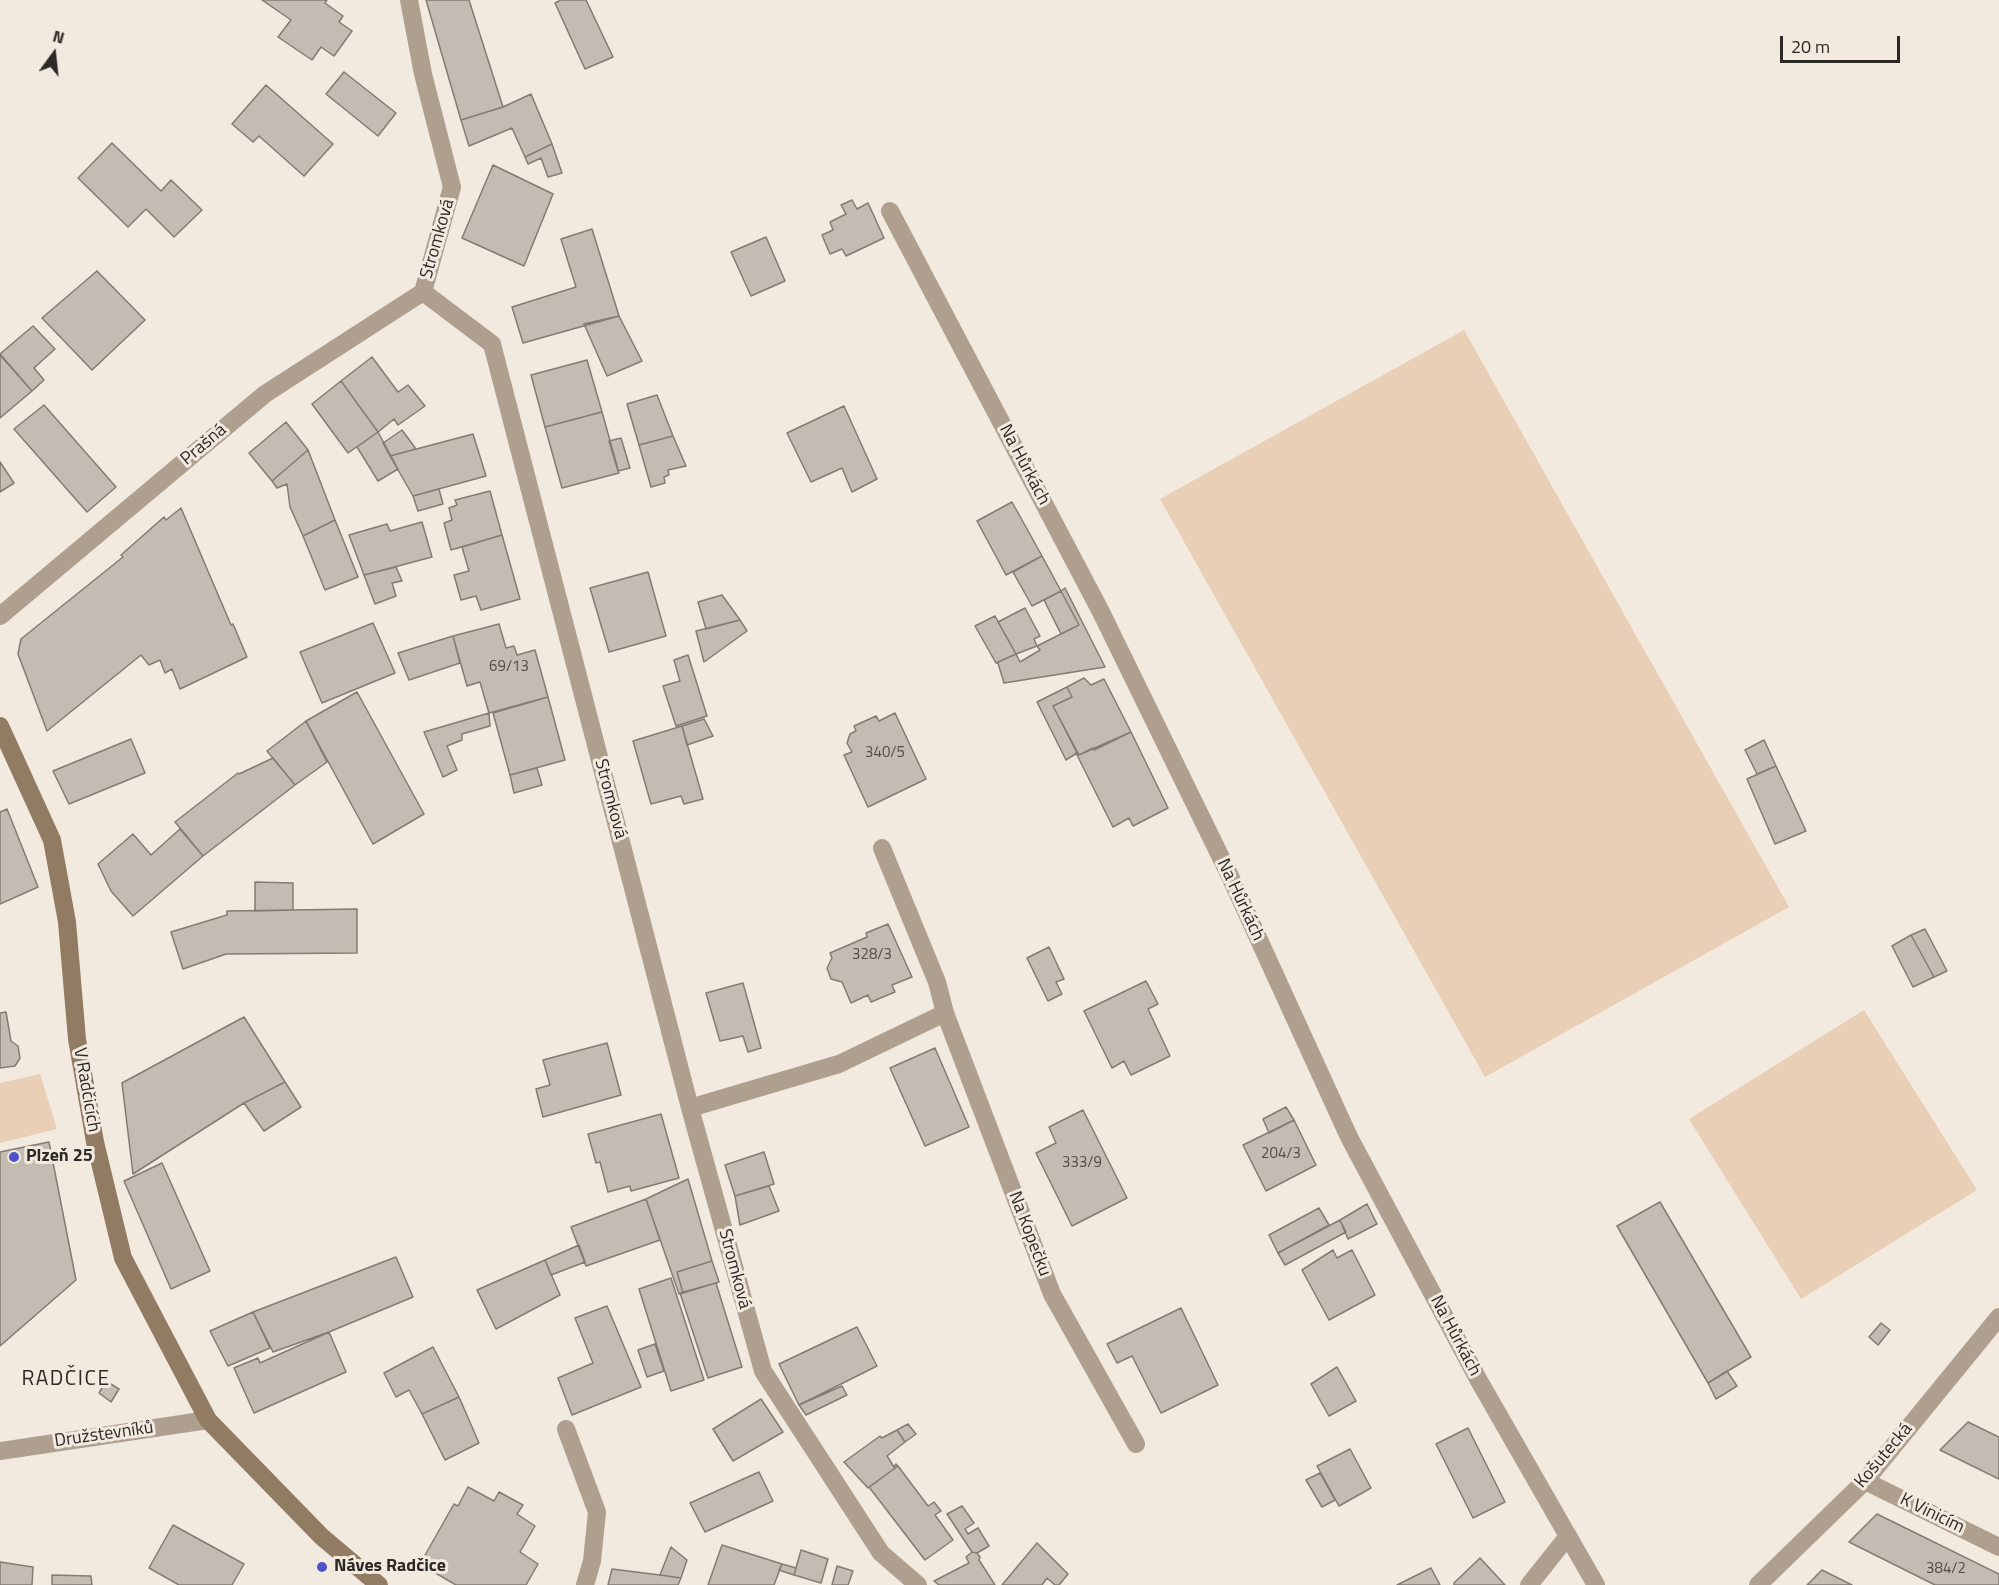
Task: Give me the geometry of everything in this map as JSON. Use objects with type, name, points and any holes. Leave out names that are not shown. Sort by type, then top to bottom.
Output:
[{"type":"street","name":"Stromková","points":[[409,0],[423,74],[452,188],[423,292],[492,344],[690,1108],[763,1371],[881,1553],[918,1585]]},
{"type":"street","name":"Na Hůrkách","points":[[890,211],[1101,612],[1228,872],[1349,1137],[1478,1379],[1596,1585]]},
{"type":"street","name":"Prašná","points":[[0,616],[265,394],[423,292]]},
{"type":"street","name":"V Radčicích","points":[[0,726],[52,840],[67,922],[76,1039],[95,1142],[123,1258],[208,1420],[321,1536],[379,1585]]},
{"type":"street","name":"Na Kopečku","points":[[882,848],[937,981],[945,1012],[1052,1294],[1136,1444]]},
{"type":"street","points":[[690,1108],[839,1064],[945,1012]]},
{"type":"street","name":"Košutecká","points":[[1758,1585],[1865,1481],[1998,1320]]},
{"type":"street","name":"Družstevníků","points":[[0,1451],[208,1420]]},
{"type":"street","points":[[566,1429],[597,1512],[592,1561],[585,1585]]},
{"type":"street","name":"K Vinicím","points":[[1865,1481],[1999,1547]]},
{"type":"street","points":[[1529,1585],[1568,1536]]},
{"type":"shaded area","points":[[1464,330],[1789,907],[1485,1077],[1160,499]]},
{"type":"shaded area","points":[[1864,1010],[1977,1190],[1801,1299],[1689,1119]]},
{"type":"shaded area","points":[[40,1074],[57,1129],[0,1143],[0,1083]]},
{"type":"building","points":[[262,0],[327,0],[325,3],[343,16],[339,22],[352,31],[334,56],[321,47],[312,60],[278,37],[291,20]]},
{"type":"building","points":[[426,0],[469,0],[503,107],[461,120]]},
{"type":"building","points":[[561,0],[586,0],[613,57],[585,69],[555,3]]},
{"type":"building","points":[[344,72],[396,113],[378,136],[326,94]]},
{"type":"building","points":[[266,85],[333,144],[304,176],[259,136],[253,142],[232,124]]},
{"type":"building","points":[[531,94],[552,144],[525,157],[512,128],[469,146],[461,120],[503,107]]},
{"type":"building","points":[[112,143],[161,191],[171,180],[202,210],[174,237],[146,209],[128,227],[78,178]]},
{"type":"building","points":[[552,144],[562,173],[548,177],[541,158],[528,164],[525,157]]},
{"type":"building","points":[[493,165],[553,194],[524,266],[462,238]]},
{"type":"building","points":[[852,200],[857,209],[868,203],[884,238],[846,256],[842,249],[830,254],[822,235],[833,230],[830,222],[846,214],[841,205]]},
{"type":"building","points":[[592,229],[619,316],[523,343],[512,307],[576,287],[561,239]]},
{"type":"building","points":[[766,237],[785,281],[751,296],[731,252]]},
{"type":"building","points":[[97,271],[145,320],[92,370],[42,318]]},
{"type":"building","points":[[619,316],[642,361],[607,376],[584,324]]},
{"type":"building","points":[[33,326],[55,349],[34,368],[44,380],[32,391],[0,354]]},
{"type":"building","points":[[0,355],[32,391],[0,418]]},
{"type":"building","points":[[372,357],[398,392],[408,385],[425,406],[398,425],[394,419],[378,432],[341,381]]},
{"type":"building","points":[[587,360],[602,412],[545,427],[531,375]]},
{"type":"building","points":[[341,381],[378,432],[348,453],[312,404]]},
{"type":"building","points":[[657,395],[673,436],[639,445],[627,404]]},
{"type":"building","points":[[44,405],[116,487],[87,512],[14,429]]},
{"type":"building","points":[[844,406],[877,479],[852,492],[842,468],[811,482],[787,433]]},
{"type":"building","points":[[602,412],[619,473],[562,488],[545,427]]},
{"type":"building","points":[[286,422],[308,450],[272,481],[249,453]]},
{"type":"building","points":[[402,430],[416,449],[390,456],[383,443]]},
{"type":"building","points":[[378,432],[398,469],[378,481],[357,447]]},
{"type":"building","points":[[473,434],[486,476],[413,496],[390,456]]},
{"type":"building","points":[[673,436],[686,466],[668,470],[669,475],[664,477],[665,483],[651,487],[639,445]]},
{"type":"building","points":[[621,438],[630,468],[618,471],[609,441]]},
{"type":"building","points":[[308,450],[335,520],[303,536],[290,507],[287,484],[277,488],[272,481]]},
{"type":"building","points":[[0,462],[14,483],[0,492]]},
{"type":"building","points":[[439,489],[443,504],[418,511],[413,496]]},
{"type":"building","points":[[490,491],[502,535],[451,550],[444,523],[452,520],[449,508],[457,505],[455,500]]},
{"type":"building","points":[[1012,502],[1042,556],[1006,575],[977,521]]},
{"type":"building","points":[[181,508],[247,657],[180,689],[172,669],[165,673],[160,660],[149,665],[141,655],[47,731],[18,654],[21,639],[123,557],[121,555],[164,517],[166,520]]},
{"type":"building","points":[[335,520],[358,577],[325,590],[303,536]]},
{"type":"building","points":[[422,522],[432,557],[364,575],[349,535],[387,524],[390,531]]},
{"type":"building","points":[[502,535],[520,599],[481,610],[476,596],[461,600],[454,575],[469,571],[462,547]]},
{"type":"building","points":[[1042,556],[1061,591],[1032,606],[1013,572]]},
{"type":"building","points":[[396,567],[402,581],[392,583],[396,596],[375,604],[364,575]]},
{"type":"building","points":[[648,572],[666,636],[609,652],[590,588]]},
{"type":"building","points":[[1065,588],[1105,667],[1004,683],[998,663],[996,663],[1016,654],[1020,662],[1040,650],[1037,646],[1079,625],[1061,591]]},
{"type":"building","points":[[1061,591],[1079,625],[1061,634],[1044,600]]},
{"type":"building","points":[[722,595],[740,620],[706,629],[698,602]]},
{"type":"building","points":[[1025,608],[1040,636],[1034,639],[1037,646],[1016,654],[998,622]]},
{"type":"building","points":[[995,616],[1016,654],[996,663],[975,626]]},
{"type":"building","points":[[740,620],[747,631],[704,662],[696,631]]},
{"type":"building","points":[[373,623],[395,673],[322,703],[300,652]]},
{"type":"building","points":[[499,624],[506,648],[514,646],[517,655],[535,650],[548,697],[489,713],[480,682],[467,686],[453,636]]},
{"type":"building","points":[[453,636],[460,663],[409,680],[398,653]]},
{"type":"building","points":[[688,655],[707,716],[676,726],[663,686],[680,681],[674,660]]},
{"type":"building","points":[[1084,678],[1091,685],[1104,679],[1131,732],[1079,755],[1053,706],[1072,697],[1067,687]]},
{"type":"building","points":[[1067,687],[1072,697],[1053,706],[1077,753],[1066,760],[1037,702]]},
{"type":"building","points":[[357,692],[424,814],[373,844],[306,721]]},
{"type":"building","points":[[548,697],[565,760],[510,775],[493,713]]},
{"type":"building","points":[[489,713],[490,726],[462,734],[462,740],[447,746],[457,770],[443,777],[424,732]]},
{"type":"building","points":[[895,713],[926,779],[868,807],[844,755],[852,752],[847,743],[850,734],[856,731],[854,726],[876,716],[879,721]]},
{"type":"building","points":[[704,719],[713,736],[687,745],[682,726]]},
{"type":"building","points":[[306,721],[327,762],[295,785],[267,751]]},
{"type":"building","points":[[682,726],[703,799],[684,804],[681,796],[651,804],[633,741]]},
{"type":"building","points":[[1131,732],[1168,808],[1133,826],[1129,818],[1113,827],[1076,753],[1079,755],[1093,748],[1094,750]]},
{"type":"building","points":[[131,739],[145,773],[69,804],[53,771]]},
{"type":"building","points":[[1764,740],[1776,766],[1757,774],[1745,750]]},
{"type":"building","points":[[273,758],[295,785],[203,856],[175,822],[238,773]]},
{"type":"building","points":[[1776,766],[1806,831],[1775,844],[1747,779]]},
{"type":"building","points":[[537,768],[542,785],[514,793],[510,775]]},
{"type":"building","points":[[7,809],[38,887],[0,904],[0,812]]},
{"type":"building","points":[[180,829],[203,856],[133,916],[111,891],[98,864],[133,834],[151,855]]},
{"type":"building","points":[[255,882],[293,883],[293,910],[255,911]]},
{"type":"building","points":[[357,909],[357,953],[226,954],[183,969],[171,932],[227,915],[227,911]]},
{"type":"building","points":[[888,924],[912,977],[892,985],[895,992],[871,1002],[868,995],[851,1003],[842,982],[831,979],[827,968],[832,958],[830,953],[867,937],[866,933]]},
{"type":"building","points":[[1925,929],[1947,971],[1934,977],[1911,935]]},
{"type":"building","points":[[1911,935],[1934,977],[1913,987],[1892,946]]},
{"type":"building","points":[[1049,947],[1064,979],[1056,982],[1062,994],[1048,1001],[1027,958]]},
{"type":"building","points":[[1146,981],[1158,1004],[1148,1009],[1170,1056],[1131,1075],[1124,1061],[1112,1068],[1084,1011]]},
{"type":"building","points":[[743,983],[761,1048],[748,1052],[743,1036],[720,1041],[706,993]]},
{"type":"building","points":[[6,1012],[11,1041],[18,1046],[20,1058],[15,1066],[0,1068],[0,1013]]},
{"type":"building","points":[[244,1017],[285,1082],[244,1103],[133,1174],[122,1083]]},
{"type":"building","points":[[607,1043],[621,1095],[543,1117],[536,1089],[550,1085],[543,1060]]},
{"type":"building","points":[[935,1048],[969,1127],[925,1146],[890,1068]]},
{"type":"building","points":[[285,1082],[301,1107],[264,1131],[244,1103]]},
{"type":"building","points":[[1286,1107],[1294,1120],[1269,1133],[1263,1119]]},
{"type":"building","points":[[1083,1110],[1127,1198],[1072,1226],[1036,1153],[1056,1143],[1049,1127]]},
{"type":"building","points":[[661,1114],[679,1178],[631,1191],[630,1186],[608,1192],[600,1162],[596,1163],[588,1134]]},
{"type":"building","points":[[1294,1120],[1316,1165],[1266,1191],[1243,1145]]},
{"type":"building","points":[[49,1142],[76,1280],[0,1346],[0,1152]]},
{"type":"building","points":[[764,1152],[774,1184],[735,1196],[725,1165]]},
{"type":"building","points":[[162,1163],[210,1271],[171,1289],[124,1181]]},
{"type":"building","points":[[688,1179],[712,1261],[677,1272],[683,1293],[679,1294],[646,1199]]},
{"type":"building","points":[[769,1186],[779,1211],[740,1225],[735,1196]]},
{"type":"building","points":[[646,1199],[660,1240],[586,1266],[571,1227]]},
{"type":"building","points":[[1660,1202],[1751,1357],[1708,1383],[1617,1226]]},
{"type":"building","points":[[1367,1204],[1377,1224],[1348,1239],[1340,1220]]},
{"type":"building","points":[[1319,1208],[1329,1225],[1278,1253],[1269,1235]]},
{"type":"building","points":[[1340,1220],[1346,1232],[1285,1265],[1278,1253]]},
{"type":"building","points":[[579,1245],[585,1262],[551,1275],[545,1260]]},
{"type":"building","points":[[1333,1250],[1337,1258],[1352,1250],[1375,1295],[1329,1320],[1302,1270]]},
{"type":"building","points":[[396,1257],[413,1297],[329,1332],[273,1352],[253,1312]]},
{"type":"building","points":[[545,1260],[560,1295],[496,1329],[477,1290]]},
{"type":"building","points":[[712,1261],[719,1282],[683,1293],[677,1272]]},
{"type":"building","points":[[671,1278],[704,1380],[671,1391],[639,1289]]},
{"type":"building","points":[[716,1283],[742,1367],[708,1378],[680,1293]]},
{"type":"building","points":[[607,1306],[641,1387],[572,1415],[558,1378],[593,1363],[575,1318]]},
{"type":"building","points":[[1181,1308],[1218,1385],[1161,1413],[1132,1356],[1117,1363],[1107,1344]]},
{"type":"building","points":[[253,1312],[270,1348],[228,1366],[210,1331]]},
{"type":"building","points":[[1881,1323],[1890,1330],[1878,1345],[1869,1337]]},
{"type":"building","points":[[857,1327],[877,1366],[799,1405],[779,1364]]},
{"type":"building","points":[[329,1332],[346,1372],[254,1413],[234,1368],[258,1358],[260,1363]]},
{"type":"building","points":[[655,1344],[664,1371],[647,1377],[638,1350]]},
{"type":"building","points":[[433,1347],[459,1397],[422,1414],[409,1390],[396,1397],[384,1373]]},
{"type":"building","points":[[1337,1367],[1356,1401],[1329,1416],[1311,1384]]},
{"type":"building","points":[[1727,1371],[1737,1386],[1716,1399],[1708,1383]]},
{"type":"building","points":[[106,1381],[119,1389],[111,1402],[99,1393]]},
{"type":"building","points":[[842,1386],[847,1395],[806,1415],[799,1405]]},
{"type":"building","points":[[459,1397],[479,1443],[445,1460],[422,1414]]},
{"type":"building","points":[[761,1399],[783,1432],[733,1461],[713,1429]]},
{"type":"building","points":[[1968,1422],[1999,1437],[1999,1479],[1940,1450]]},
{"type":"building","points":[[908,1424],[916,1434],[905,1442],[897,1430]]},
{"type":"building","points":[[1468,1428],[1505,1502],[1473,1518],[1436,1444]]},
{"type":"building","points":[[897,1430],[905,1442],[887,1456],[894,1467],[896,1464],[898,1466],[868,1488],[844,1462],[880,1436],[882,1438]]},
{"type":"building","points":[[1350,1449],[1371,1488],[1339,1506],[1317,1466]]},
{"type":"building","points":[[898,1466],[928,1506],[934,1502],[941,1511],[935,1515],[953,1540],[925,1560],[869,1487]]},
{"type":"building","points":[[759,1472],[773,1501],[705,1532],[690,1503]]},
{"type":"building","points":[[1320,1473],[1335,1500],[1322,1507],[1306,1480]]},
{"type":"building","points":[[468,1487],[494,1501],[499,1492],[523,1505],[517,1514],[535,1526],[520,1552],[538,1564],[526,1585],[456,1585],[420,1564],[454,1504],[458,1506]]},
{"type":"building","points":[[962,1506],[974,1523],[965,1529],[968,1534],[978,1528],[989,1546],[977,1553],[972,1552],[947,1514]]},
{"type":"building","points":[[1877,1514],[1999,1574],[1999,1585],[1935,1585],[1849,1542]]},
{"type":"building","points":[[173,1525],[244,1564],[232,1585],[179,1585],[149,1568]]},
{"type":"building","points":[[1037,1543],[1068,1574],[1059,1585],[1055,1585],[1047,1578],[1042,1585],[1002,1585]]},
{"type":"building","points":[[722,1545],[782,1564],[774,1585],[708,1585]]},
{"type":"building","points":[[671,1547],[687,1560],[681,1578],[660,1575]]},
{"type":"building","points":[[801,1550],[828,1559],[821,1583],[794,1575]]},
{"type":"building","points":[[972,1552],[977,1553],[980,1557],[979,1560],[995,1585],[939,1585],[934,1581],[969,1563],[966,1557]]},
{"type":"building","points":[[1480,1558],[1505,1585],[1454,1585],[1454,1583]]},
{"type":"building","points":[[0,1562],[33,1567],[32,1585],[0,1585]]},
{"type":"building","points":[[782,1564],[796,1568],[794,1575],[779,1570]]},
{"type":"building","points":[[837,1566],[853,1571],[848,1585],[832,1585]]},
{"type":"building","points":[[1431,1568],[1440,1585],[1397,1585]]},
{"type":"building","points":[[612,1569],[681,1578],[678,1585],[608,1585]]},
{"type":"building","points":[[1822,1570],[1852,1585],[1807,1585]]},
{"type":"building","points":[[52,1575],[91,1576],[92,1585],[52,1585]]},
{"type":"place","name":"Plzeň 25","points":[[14,1157]]},
{"type":"place","name":"Náves Radčice","points":[[322,1567]]},
{"type":"district","name":"RADČICE","points":[[66,1380]]}]
